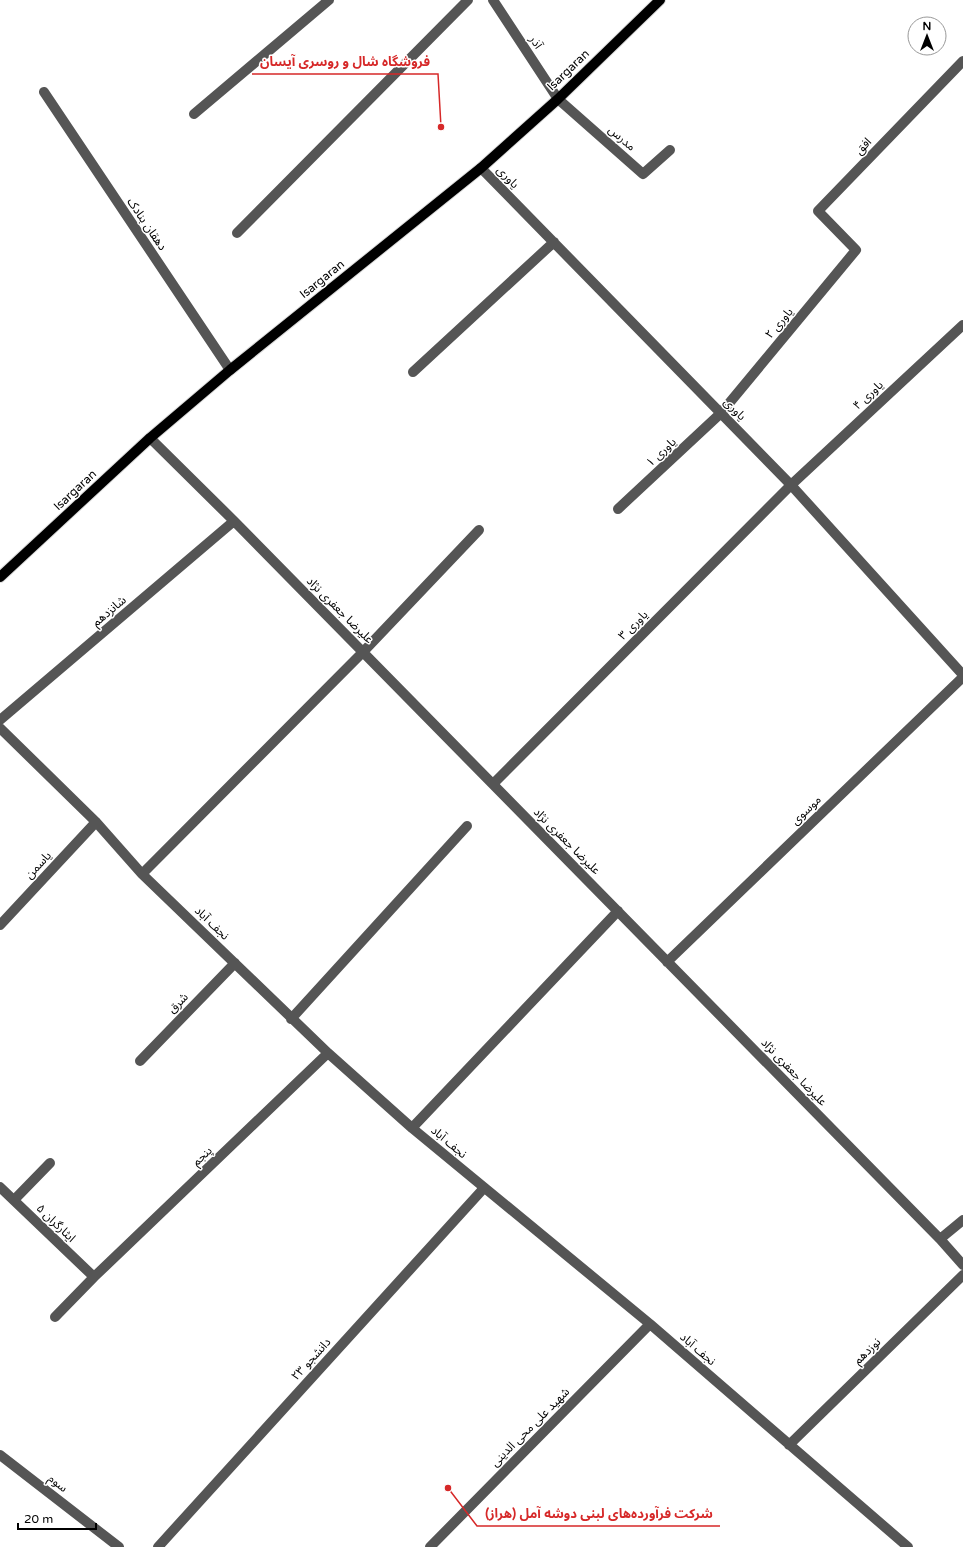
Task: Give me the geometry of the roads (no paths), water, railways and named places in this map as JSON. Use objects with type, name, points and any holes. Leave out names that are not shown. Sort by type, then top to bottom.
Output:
[{"type":"main road","name":"Isargaran","points":[[0,577],[150,438],[230,370],[481,168],[558,98],[660,0]]},
{"type":"street","points":[[194,114],[329,0]]},
{"type":"street","points":[[237,233],[468,0]]},
{"type":"street","name":"آذر","points":[[493,0],[558,98]]},
{"type":"street","name":"افق","points":[[856,250],[818,211],[963,61]]},
{"type":"street","name":"دهقان بنادک","points":[[44,92],[230,370]]},
{"type":"street","name":"مدرس","points":[[558,98],[643,174],[670,150]]},
{"type":"street","name":"یاوری","points":[[481,168],[791,485],[963,676]]},
{"type":"street","points":[[413,372],[554,242]]},
{"type":"street","name":"یاوری ۲","points":[[721,413],[856,250]]},
{"type":"street","name":"یاوری ۴","points":[[791,485],[963,325]]},
{"type":"street","name":"یاوری ۱","points":[[618,510],[721,413]]},
{"type":"street","name":"علیرضا جعفری نژاد","points":[[150,438],[234,521],[618,911],[940,1239],[963,1265]]},
{"type":"street","name":"یاوری ۳","points":[[493,784],[791,485]]},
{"type":"street","name":"شانزدهم","points":[[0,720],[234,521]]},
{"type":"street","points":[[142,874],[363,652],[479,530]]},
{"type":"street","name":"موسوی","points":[[667,962],[963,676]]},
{"type":"street","name":"نجف آباد","points":[[0,728],[96,822],[142,874],[328,1053],[412,1128],[650,1324],[908,1547]]},
{"type":"street","name":"یاسمن","points":[[0,925],[96,822]]},
{"type":"street","points":[[291,1019],[467,826]]},
{"type":"street","points":[[412,1128],[618,911]]},
{"type":"street","name":"شرق","points":[[140,1062],[235,963]]},
{"type":"street","name":"پنجم","points":[[55,1317],[94,1277],[328,1053]]},
{"type":"street","points":[[14,1200],[50,1163]]},
{"type":"street","name":"ایثارگران ۵","points":[[0,1187],[94,1277]]},
{"type":"street","name":"دانشجو ۲۳","points":[[158,1547],[484,1188]]},
{"type":"street","points":[[940,1239],[963,1220]]},
{"type":"street","name":"نوزدهم","points":[[789,1445],[963,1275]]},
{"type":"street","name":"شهید علی محی الدینی","points":[[430,1547],[650,1324]]},
{"type":"street","name":"سوم","points":[[0,1455],[119,1547]]},
{"type":"place","name":"فروشگاه شال و روسری آیسان","points":[[441,127]]},
{"type":"place","name":"شرکت فرآورده‌های لبنی دوشه آمل (هراز)","points":[[448,1488]]}]
